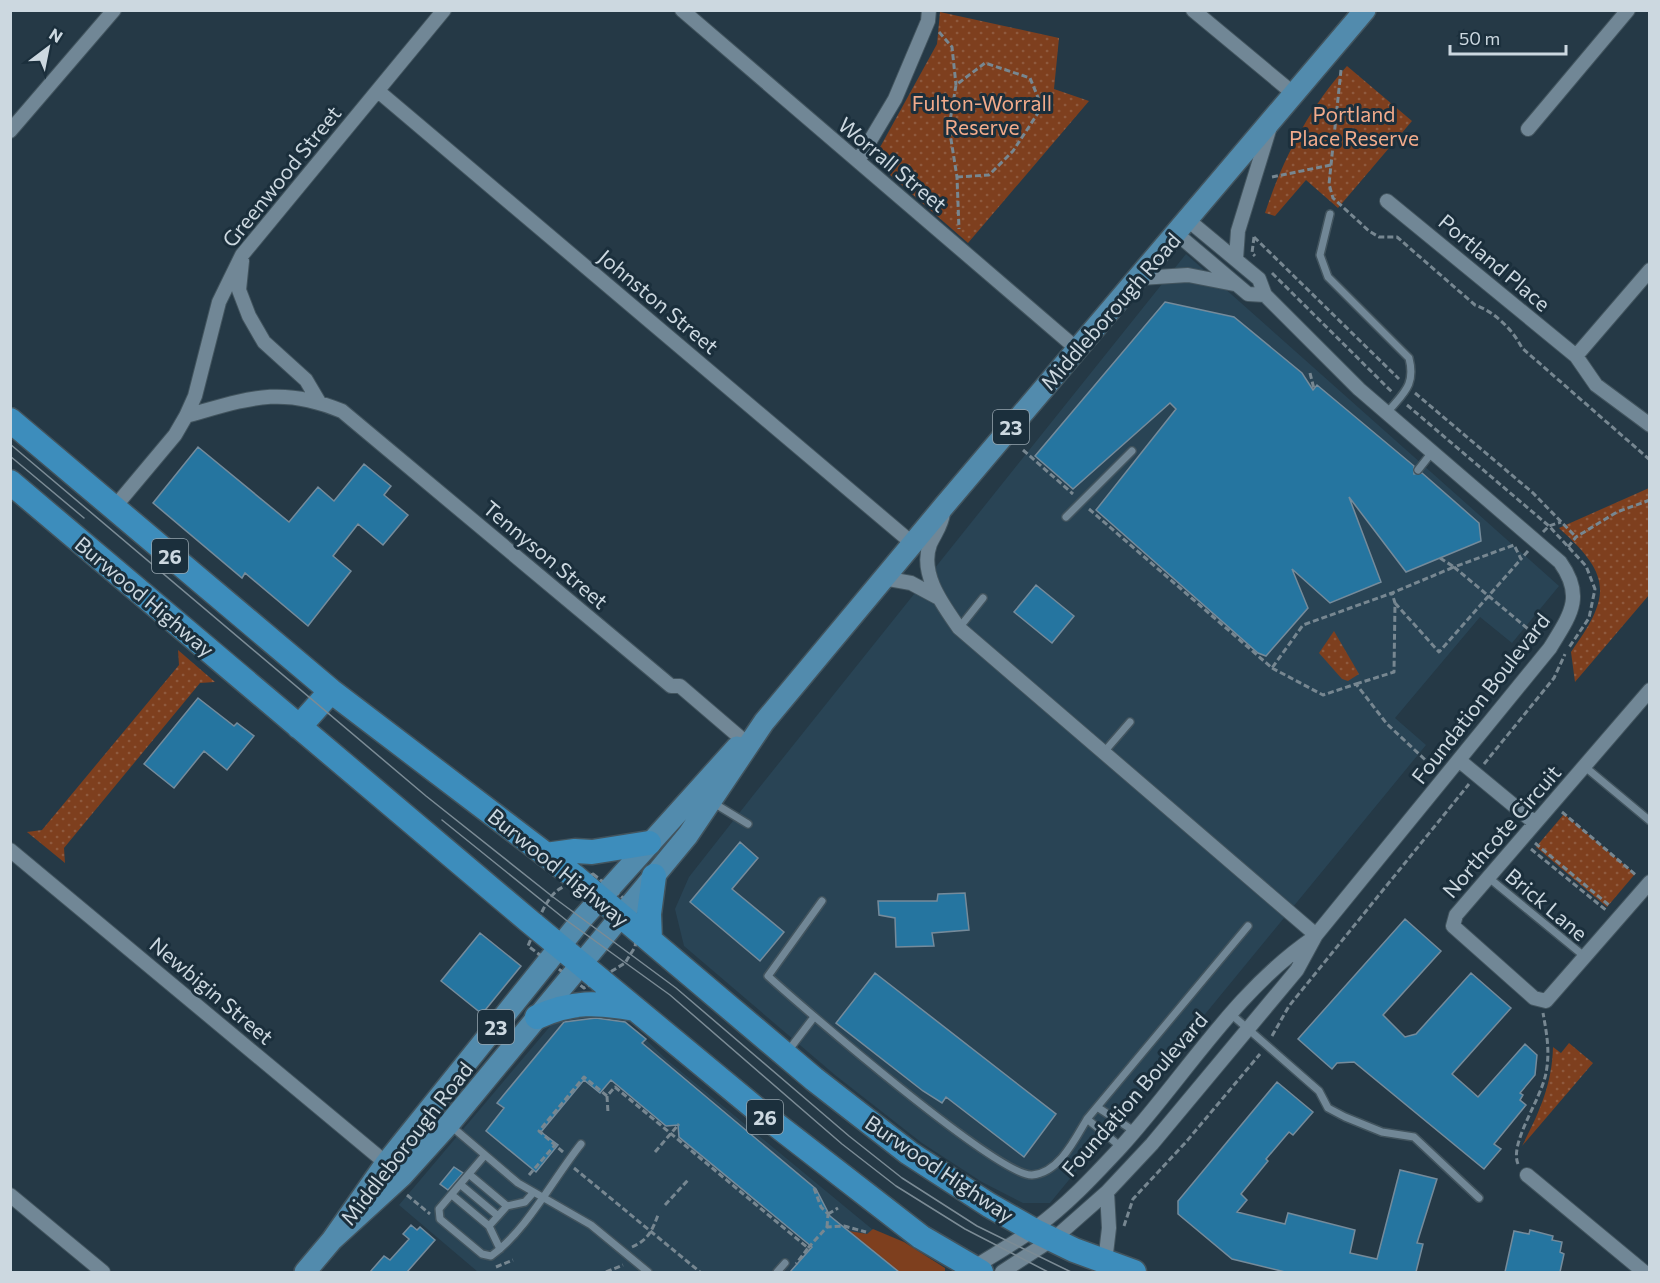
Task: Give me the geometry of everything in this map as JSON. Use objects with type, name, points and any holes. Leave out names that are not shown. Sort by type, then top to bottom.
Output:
[{"type":"highway","name":"Burwood Highway","points":[[10,420],[331,691],[546,855],[786,1054],[909,1152],[989,1205],[1043,1234],[1134,1272]]},
{"type":"highway","name":"Burwood Highway","points":[[10,482],[299,727],[839,1176],[921,1237],[974,1271]]},
{"type":"highway","points":[[299,727],[331,691]]},
{"type":"highway","points":[[546,855],[574,851],[592,852],[649,843]]},
{"type":"highway","points":[[650,940],[649,914],[654,876]]},
{"type":"highway","points":[[537,1017],[556,1009],[589,1003],[637,1009]]},
{"type":"main road","name":"Middleborough Road","points":[[332,1240],[402,1176],[449,1124],[654,876],[711,801],[764,722],[912,543],[1140,278],[1365,10]]},
{"type":"main road","name":"Middleborough Road","points":[[310,1271],[386,1163],[562,946],[649,843],[743,740],[764,722]]},
{"type":"main road","points":[[431,1108],[449,1124]]},
{"type":"street","points":[[10,131],[114,10]]},
{"type":"street","name":"Greenwood Street","points":[[113,509],[175,435],[186,416],[195,396],[219,302],[242,255],[444,10]]},
{"type":"street","name":"Worrall Street","points":[[682,10],[1077,349]]},
{"type":"street","points":[[1193,10],[1294,94]]},
{"type":"street","points":[[1528,129],[1628,10]]},
{"type":"street","points":[[858,161],[896,99],[929,16]]},
{"type":"street","name":"Johnston Street","points":[[378,90],[912,543]]},
{"type":"street","points":[[1236,259],[1238,231],[1273,120]]},
{"type":"street","name":"Portland Place","points":[[1387,201],[1576,356],[1596,385],[1650,424]]},
{"type":"street","name":"Foundation Boulevard","points":[[974,1271],[1043,1234],[1107,1192],[1152,1144],[1297,970],[1316,935],[1550,648],[1568,618],[1574,600],[1571,578],[1560,562],[1536,539],[1359,389],[1265,296],[1259,279],[1236,259],[1183,227]]},
{"type":"street","name":"Foundation Boulevard","points":[[1183,227],[1236,285],[1248,294],[1265,296]]},
{"type":"street","points":[[242,255],[239,290],[249,316],[264,342],[306,381],[319,402]]},
{"type":"street","points":[[1576,356],[1650,270]]},
{"type":"street","name":"Foundation Boulevard","points":[[1140,278],[1188,275],[1236,285]]},
{"type":"street","name":"Tennyson Street","points":[[186,416],[256,397],[290,395],[319,402],[342,411],[671,686],[680,686],[743,740]]},
{"type":"street","points":[[944,506],[942,523],[930,545],[927,565],[937,597],[958,628],[1316,935]]},
{"type":"street","points":[[883,578],[911,583],[937,597]]},
{"type":"street","name":"Northcote Circuit","points":[[1541,1002],[1453,926],[1456,915],[1650,690]]},
{"type":"street","points":[[1460,761],[1535,823]]},
{"type":"street","name":"Newbigin Street","points":[[10,850],[386,1163]]},
{"type":"street","points":[[1541,1002],[1546,1001],[1649,883]]},
{"type":"street","name":"Foundation Boulevard","points":[[1002,1272],[1043,1234],[1070,1199],[1121,1147],[1231,1014],[1283,958],[1316,935]]},
{"type":"street","points":[[1527,1175],[1644,1272]]},
{"type":"street","name":"Foundation Boulevard","points":[[1106,1262],[1109,1228],[1107,1192]]},
{"type":"street","points":[[10,1195],[103,1272]]},
{"type":"lane","points":[[1330,213],[1320,255],[1328,277],[1409,358],[1413,373],[1408,388],[1387,413]]},
{"type":"lane","points":[[1418,470],[1433,451]]},
{"type":"lane","points":[[1066,517],[1132,452]]},
{"type":"lane","points":[[958,628],[983,598]]},
{"type":"lane","points":[[1104,752],[1130,722]]},
{"type":"lane","points":[[1584,766],[1650,822]]},
{"type":"lane","points":[[711,801],[748,824]]},
{"type":"lane","name":"Brick Lane","points":[[1489,878],[1584,956]]},
{"type":"lane","points":[[822,901],[768,976],[896,1084],[1018,1172],[1035,1175],[1053,1166],[1068,1150],[1087,1119],[1248,926]]},
{"type":"lane","points":[[1231,1014],[1319,1091],[1328,1108],[1382,1132],[1414,1137],[1479,1198]]},
{"type":"lane","points":[[786,1054],[814,1017]]},
{"type":"lane","points":[[1097,1107],[1134,1131]]},
{"type":"lane","points":[[1087,1119],[1121,1147]]},
{"type":"lane","points":[[449,1124],[533,1193],[591,1225],[648,1272]]},
{"type":"lane","points":[[485,1155],[439,1209],[440,1219],[482,1254],[491,1256],[501,1249],[542,1199],[581,1144]]},
{"type":"lane","points":[[470,1174],[507,1206]]},
{"type":"lane","points":[[461,1185],[498,1216]]},
{"type":"lane","points":[[489,1226],[507,1206],[525,1202],[533,1193]]},
{"type":"lane","points":[[452,1195],[489,1226],[501,1249]]},
{"type":"lane","points":[[777,1272],[785,1263]]},
{"type":"path","points":[[929,16],[952,47],[956,85],[949,127],[957,177],[960,248]]},
{"type":"path","points":[[956,85],[985,63],[1030,78],[1042,107],[1013,151],[988,175],[957,177]]},
{"type":"path","points":[[1341,70],[1329,184],[1333,198],[1379,237],[1397,237],[1475,305],[1486,309],[1515,336],[1522,348],[1650,460]]},
{"type":"path","points":[[1272,177],[1331,165]]},
{"type":"path","points":[[1254,237],[1252,254],[1260,261]]},
{"type":"path","points":[[1268,268],[1399,398],[1549,526],[1586,566],[1595,589],[1589,618],[1564,655],[1554,678],[1476,774]]},
{"type":"path","points":[[1310,374],[1314,389]]},
{"type":"path","points":[[1023,450],[1272,668],[1323,695],[1394,672],[1395,603],[1392,593]]},
{"type":"path","points":[[1568,547],[1576,537],[1617,512],[1650,500]]},
{"type":"path","points":[[1272,668],[1303,625],[1392,593],[1502,549]]},
{"type":"path","points":[[1440,558],[1490,596],[1550,648],[1564,655]]},
{"type":"path","points":[[1395,603],[1439,652],[1521,559]]},
{"type":"path","points":[[1356,684],[1387,723],[1462,793]]},
{"type":"path","points":[[1123,1231],[1132,1199],[1186,1142],[1234,1081],[1266,1047],[1289,1005],[1470,781],[1479,788]]},
{"type":"path","points":[[1551,804],[1649,883]]},
{"type":"path","points":[[1522,837],[1608,912]]},
{"type":"path","points":[[1522,837],[1611,907],[1602,920]]},
{"type":"path","points":[[1527,1175],[1517,1162],[1515,1147],[1538,1102],[1545,1074],[1549,1043],[1541,1002]]},
{"type":"path","points":[[563,1152],[539,1131],[584,1077],[607,1096]]},
{"type":"path","points":[[608,1113],[607,1096],[615,1087],[808,1248]]},
{"type":"path","points":[[655,1152],[679,1124]]},
{"type":"path","points":[[530,1175],[555,1145]]},
{"type":"path","points":[[573,1168],[700,1272]]},
{"type":"path","points":[[665,1205],[688,1180]]},
{"type":"path","points":[[789,1272],[827,1227],[828,1214],[821,1207],[814,1188]]},
{"type":"path","points":[[828,1214],[838,1208]]},
{"type":"path","points":[[632,1247],[645,1241],[652,1232],[658,1215]]},
{"type":"path","points":[[827,1227],[844,1226],[866,1232]]},
{"type":"path","points":[[494,1265],[496,1267],[513,1260]]},
{"type":"path","points":[[606,1272],[625,1265]]},
{"type":"shaded area","points":[[1186,254],[1559,586],[1512,643],[1480,617],[1395,718],[1426,745],[1050,1203],[1023,1203],[982,1182],[922,1143],[835,1075],[684,946],[675,909],[689,877]]},
{"type":"shaded area","points":[[581,1011],[620,1015],[667,1060],[924,1272],[478,1272],[399,1205],[558,1017]]},
{"type":"green space","name":"Fulton-Worrall Reserve","points":[[940,12],[1059,38],[1054,89],[1089,101],[968,243],[873,160],[937,44]]},
{"type":"green space","name":"Portland Place Reserve","points":[[1347,66],[1412,121],[1338,208],[1306,180],[1275,216],[1265,213],[1298,135],[1333,82]]},
{"type":"green space","points":[[1649,488],[1649,595],[1575,682],[1571,652],[1594,615],[1599,600],[1600,586],[1589,559],[1559,528]]},
{"type":"green space","points":[[1334,631],[1359,674],[1348,681],[1342,679],[1319,653]]},
{"type":"green space","points":[[178,650],[215,682],[200,683],[64,848],[65,863],[27,832],[42,830],[179,665]]},
{"type":"green space","points":[[1564,814],[1635,874],[1607,907],[1536,847]]},
{"type":"green space","points":[[1569,1043],[1593,1063],[1522,1146],[1544,1098],[1553,1047],[1561,1053]]},
{"type":"green space","points":[[873,1229],[904,1242],[945,1268],[945,1272],[899,1272],[849,1231],[867,1234]]},
{"type":"building","points":[[1165,302],[1234,317],[1302,373],[1313,390],[1317,385],[1414,466],[1414,474],[1422,473],[1479,523],[1481,541],[1406,572],[1349,497],[1381,582],[1330,603],[1292,569],[1308,608],[1266,656],[1258,653],[1096,510],[1176,409],[1170,403],[1073,489],[1035,456]]},
{"type":"building","points":[[198,447],[289,522],[318,487],[334,501],[364,464],[391,486],[384,495],[408,515],[383,545],[358,524],[333,556],[351,571],[308,626],[245,573],[242,578],[153,503]]},
{"type":"building","points":[[1036,585],[1074,616],[1052,643],[1014,612]]},
{"type":"building","points":[[198,698],[234,726],[237,723],[254,736],[227,770],[204,751],[174,788],[144,764]]},
{"type":"building","points":[[740,842],[758,858],[732,889],[784,932],[760,961],[690,902]]},
{"type":"building","points":[[965,893],[969,930],[932,933],[934,946],[896,947],[895,918],[879,915],[878,901],[937,901],[938,894]]},
{"type":"building","points":[[1405,919],[1441,951],[1383,1015],[1405,1037],[1416,1034],[1471,973],[1511,1008],[1452,1074],[1478,1097],[1525,1044],[1537,1055],[1535,1075],[1520,1093],[1523,1095],[1520,1100],[1526,1105],[1494,1144],[1501,1149],[1484,1169],[1354,1062],[1337,1063],[1332,1069],[1298,1039]]},
{"type":"building","points":[[480,933],[521,966],[482,1014],[441,981]]},
{"type":"building","points":[[875,973],[1056,1114],[1024,1157],[946,1097],[942,1103],[923,1091],[836,1023]]},
{"type":"building","points":[[596,1018],[625,1022],[646,1039],[642,1043],[816,1189],[830,1216],[899,1272],[790,1272],[812,1247],[679,1137],[678,1125],[666,1126],[611,1080],[600,1093],[584,1080],[541,1132],[558,1145],[536,1172],[486,1131],[504,1108],[497,1103],[564,1022]]},
{"type":"building","points":[[1277,1082],[1313,1112],[1293,1135],[1289,1132],[1266,1159],[1268,1161],[1241,1194],[1247,1200],[1237,1212],[1285,1224],[1288,1213],[1355,1230],[1350,1253],[1377,1259],[1400,1170],[1437,1179],[1417,1243],[1423,1244],[1416,1272],[1285,1272],[1232,1259],[1178,1214],[1178,1201]]},
{"type":"building","points":[[454,1167],[463,1173],[448,1190],[440,1184]]},
{"type":"building","points":[[411,1225],[417,1230],[420,1227],[435,1240],[407,1272],[370,1272],[384,1256],[390,1260],[409,1239],[403,1234]]},
{"type":"building","points":[[1530,1230],[1553,1236],[1552,1240],[1562,1242],[1560,1252],[1564,1254],[1560,1272],[1505,1272],[1514,1231],[1529,1234]]},
{"type":"tram line","points":[[10,444],[426,796],[553,897],[676,988],[849,1136],[902,1178],[977,1226],[1071,1272]]},
{"type":"tram line","points":[[10,456],[84,518]]},
{"type":"tram line","points":[[442,820],[566,920],[670,995],[842,1144],[896,1186],[965,1229],[1048,1272]]}]
